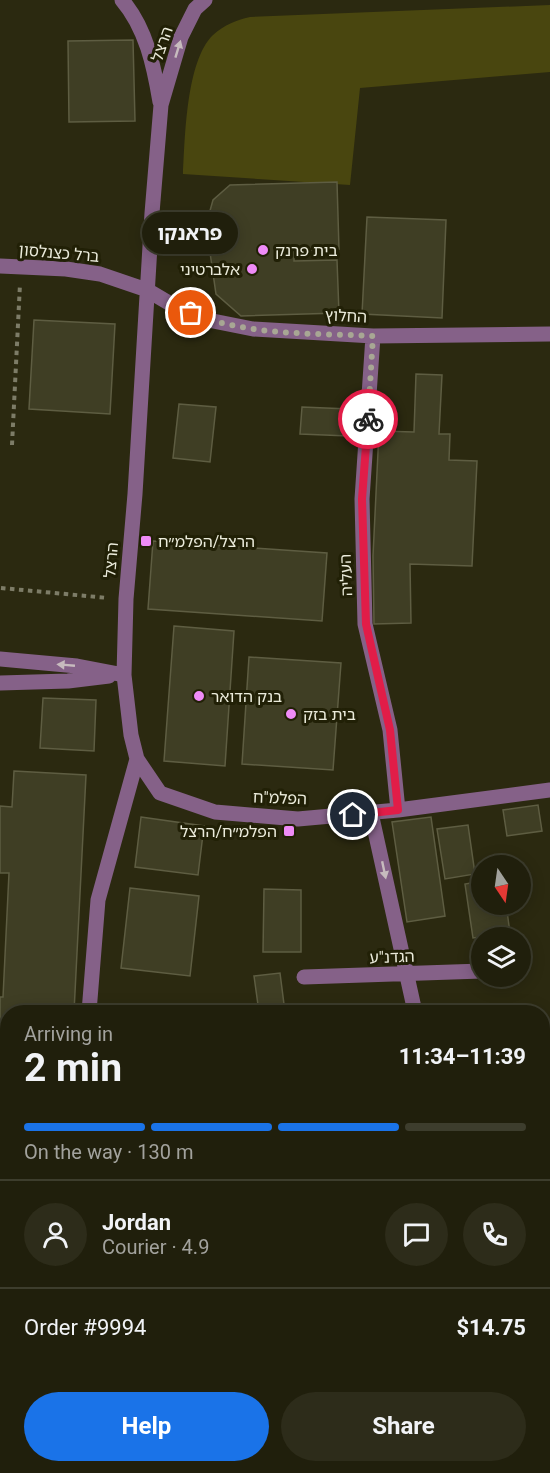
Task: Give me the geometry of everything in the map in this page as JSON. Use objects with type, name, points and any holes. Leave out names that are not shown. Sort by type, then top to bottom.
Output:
[{"type":"street","name":"הרצל","points":[[122,0],[139,28],[153,62],[161,105]]},
{"type":"street","name":"הרצל","points":[[89,1005],[98,900],[137,759],[130,735],[124,675],[126,599],[161,105],[181,37],[195,9],[205,0]]},
{"type":"street","name":"ברל כצנלסון","points":[[0,266],[66,269],[100,274],[147,290]]},
{"type":"street","name":"החלוץ","points":[[147,290],[174,306],[208,320],[253,329],[373,336],[550,334]]},
{"type":"street","name":"העליה","points":[[373,336],[362,499],[366,624],[390,730],[398,810]]},
{"type":"street","points":[[0,659],[77,666],[124,675]]},
{"type":"street","points":[[0,683],[68,681],[124,675]]},
{"type":"street","name":"הפלמ\"ח","points":[[137,759],[160,793],[214,812],[298,819],[398,810],[550,790]]},
{"type":"street","points":[[371,813],[413,1005]]},
{"type":"street","name":"הגדנ\"ע","points":[[304,977],[471,972]]},
{"type":"path","points":[[12,446],[21,267]]},
{"type":"path","points":[[2,588],[126,599]]},
{"type":"shaded area","points":[[550,5],[550,72],[360,88],[350,185],[183,174],[189,101],[197,63],[204,47],[213,35],[230,23],[250,17]]},
{"type":"building","points":[[133,40],[135,121],[69,122],[68,41]]},
{"type":"building","name":"בית פרנק","points":[[337,182],[339,249],[294,251],[294,261],[337,260],[339,313],[241,316],[216,294],[206,225],[213,200],[230,185]]},
{"type":"building","points":[[367,217],[446,220],[442,318],[362,314]]},
{"type":"building","points":[[34,320],[115,324],[110,414],[29,409]]},
{"type":"building","points":[[416,374],[442,375],[439,434],[450,434],[449,460],[477,461],[472,566],[410,564],[411,623],[374,624],[373,556],[379,431],[414,432]]},
{"type":"building","points":[[179,404],[216,407],[210,462],[173,458]]},
{"type":"building","points":[[302,407],[349,409],[348,436],[300,434]]},
{"type":"building","points":[[153,541],[327,553],[322,621],[148,609]]},
{"type":"building","name":"בנק הדואר","points":[[174,626],[234,631],[225,766],[164,761]]},
{"type":"building","name":"בית בזק","points":[[249,657],[341,663],[333,770],[242,764]]},
{"type":"building","points":[[43,698],[96,700],[94,751],[40,748]]},
{"type":"building","points":[[14,771],[86,775],[74,1005],[0,1005],[0,997],[3,997],[9,873],[0,873],[0,806],[12,807]]},
{"type":"building","points":[[538,805],[542,831],[507,836],[503,810]]},
{"type":"building","points":[[141,817],[204,826],[198,875],[135,867]]},
{"type":"building","points":[[431,817],[445,916],[407,922],[392,822]]},
{"type":"building","points":[[468,825],[472,855],[471,875],[445,879],[437,829]]},
{"type":"building","points":[[471,883],[471,915],[508,915],[509,927],[471,927],[465,884]]},
{"type":"building","points":[[130,888],[199,896],[190,976],[121,968]]},
{"type":"building","points":[[264,889],[301,890],[301,952],[263,952]]},
{"type":"building","points":[[280,973],[284,1005],[258,1005],[254,976]]},
{"type":"way so far","points":[[191,313],[208,320],[253,329],[373,336],[368,419]]},
{"type":"place","name":"בית פרנק","points":[[263,250]]},
{"type":"place","name":"אלברטיני","points":[[252,269]]},
{"type":"place","name":"פראנקו","points":[[191,313]]},
{"type":"place","name":"הרצל/הפלמ״ח","points":[[146,541]]},
{"type":"place","name":"בנק הדואר","points":[[199,696]]},
{"type":"place","name":"בית בזק","points":[[291,714]]},
{"type":"place","name":"הפלמ״ח/הרצל","points":[[289,831]]},
{"type":"route","points":[[353,815],[398,810],[390,730],[366,624],[362,499],[368,419]]}]
